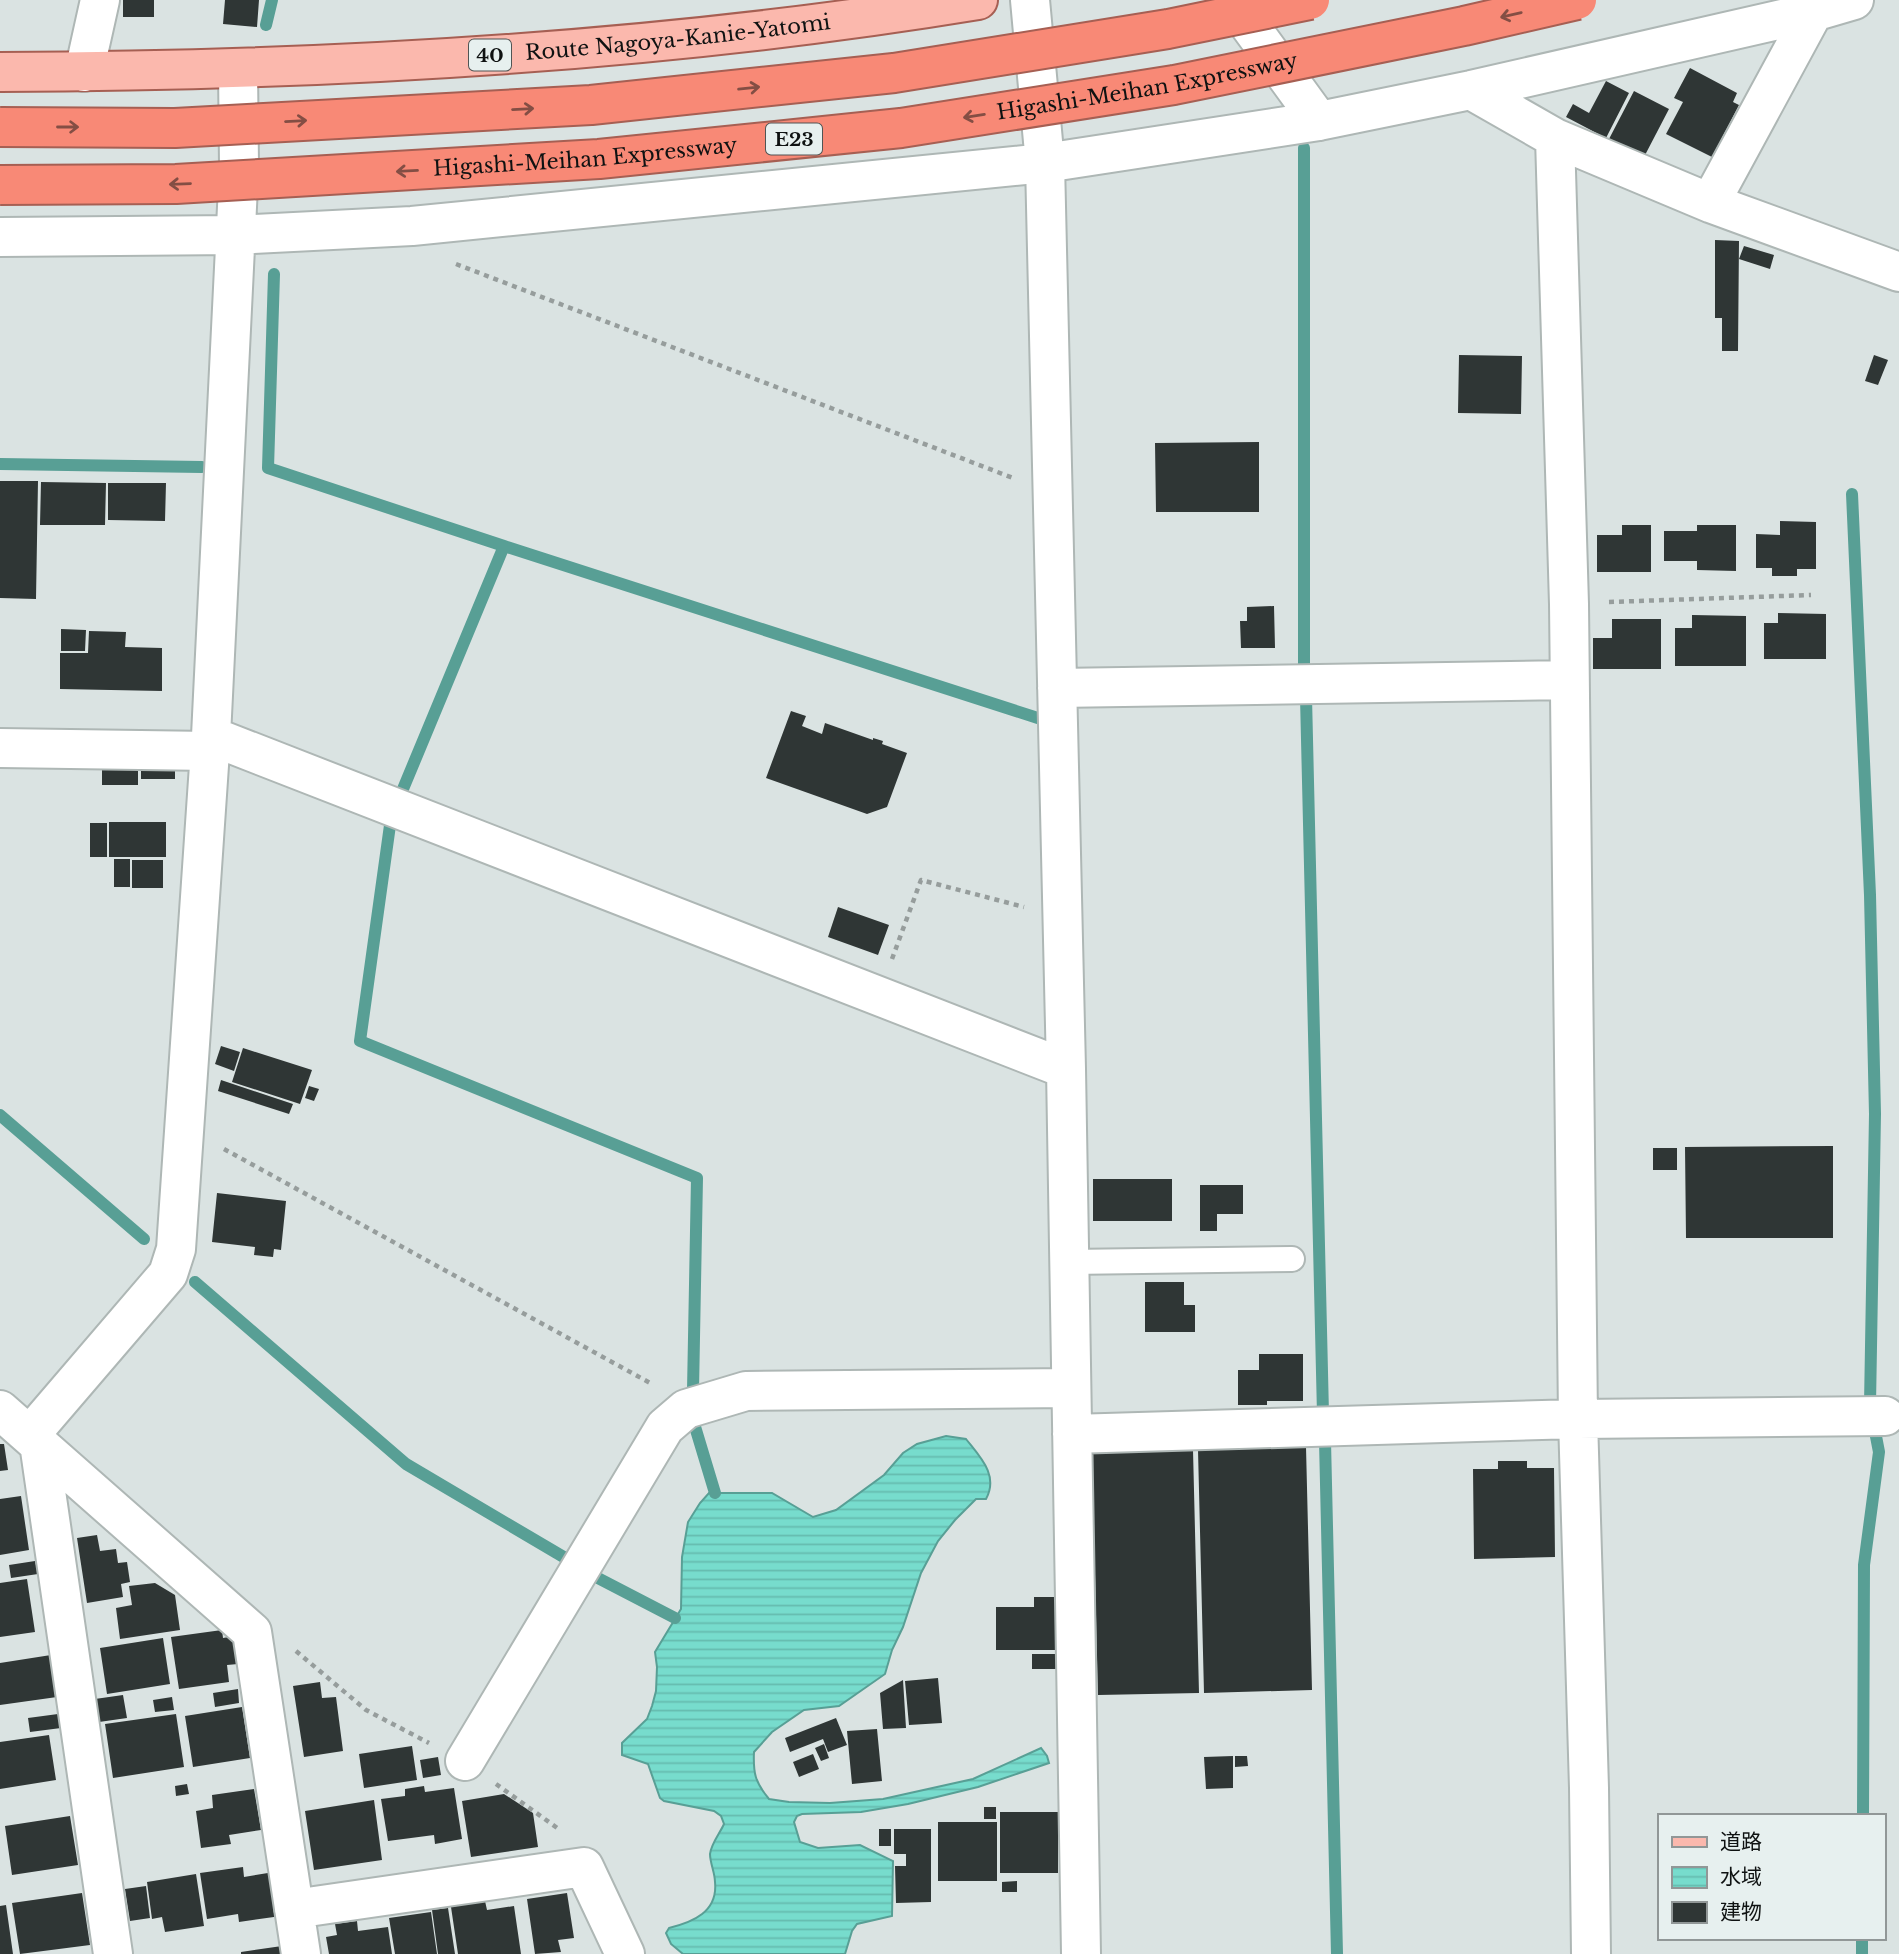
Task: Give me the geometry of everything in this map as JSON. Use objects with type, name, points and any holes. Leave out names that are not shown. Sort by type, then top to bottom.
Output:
[{"type":"highway","points":[[0,127],[175,128],[591,105],[894,73],[1168,29],[1310,0]]},
{"type":"highway","name":"Higashi-Meihan Expressway","points":[[0,185],[176,184],[585,160],[901,128],[1174,85],[1464,26],[1577,0]]},
{"type":"main road","name":"Route Nagoya-Kanie-Yatomi","points":[[0,72],[238,68],[539,53],[853,20],[952,2]]},
{"type":"street","points":[[84,72],[100,0]]},
{"type":"street","points":[[1030,0],[1045,163],[1066,1069],[1081,1954]]},
{"type":"street","points":[[1231,0],[1319,121]]},
{"type":"street","points":[[0,237],[236,235],[412,226],[1045,163],[1319,121],[1471,90],[1817,6],[1854,0]]},
{"type":"street","points":[[1710,203],[1817,6]]},
{"type":"street","points":[[113,1954],[35,1439],[169,1274],[176,1249],[210,743],[239,166],[238,68]]},
{"type":"street","points":[[1471,90],[1555,138],[1710,203],[1899,272]]},
{"type":"street","points":[[1555,138],[1569,604],[1578,1419],[1591,1954]]},
{"type":"street","points":[[1058,688],[1569,680]]},
{"type":"street","points":[[0,748],[210,743],[1066,1069]]},
{"type":"street","points":[[465,1760],[665,1427],[687,1409],[746,1391],[1070,1388]]},
{"type":"street","points":[[0,1410],[252,1632],[301,1954]]},
{"type":"street","points":[[1072,1434],[1578,1419],[1869,1416]]},
{"type":"street","points":[[294,1909],[584,1867],[625,1954]]},
{"type":"lane","points":[[1069,1262],[1292,1259]]},
{"type":"path","points":[[412,226],[432,255],[1053,494]]},
{"type":"path","points":[[1569,604],[1811,595]]},
{"type":"path","points":[[878,996],[921,880],[1062,917]]},
{"type":"path","points":[[184,1127],[663,1391],[687,1409]]},
{"type":"water","points":[[946,1436],[966,1439],[982,1460],[990,1482],[986,1499],[976,1499],[938,1541],[921,1573],[885,1674],[839,1706],[804,1710],[772,1732],[754,1752],[756,1777],[769,1799],[830,1803],[883,1799],[973,1779],[1041,1748],[1049,1763],[978,1787],[908,1804],[861,1812],[797,1816],[794,1822],[800,1842],[818,1848],[860,1845],[893,1861],[892,1916],[857,1924],[845,1954],[683,1954],[671,1944],[666,1933],[669,1928],[695,1919],[712,1901],[715,1882],[710,1854],[724,1824],[721,1816],[714,1811],[660,1798],[648,1764],[622,1755],[622,1743],[647,1719],[656,1691],[655,1652],[681,1609],[682,1557],[688,1522],[709,1493],[772,1493],[813,1517],[836,1510],[884,1475],[903,1453],[917,1444]]},
{"type":"building","points":[[123,0],[154,0],[154,17],[123,17]]},
{"type":"building","points":[[225,0],[259,0],[257,27],[223,24]]},
{"type":"building","points":[[1690,68],[1737,93],[1733,102],[1739,105],[1712,157],[1666,134],[1683,102],[1674,98]]},
{"type":"building","points":[[1606,81],[1629,93],[1606,138],[1566,117],[1573,104],[1589,113]]},
{"type":"building","points":[[1634,91],[1669,109],[1644,157],[1609,139]]},
{"type":"building","points":[[1715,240],[1739,241],[1738,351],[1722,351],[1722,318],[1715,318]]},
{"type":"building","points":[[1744,246],[1774,255],[1770,269],[1739,259]]},
{"type":"building","points":[[1459,355],[1522,356],[1521,414],[1458,413]]},
{"type":"building","points":[[1874,355],[1888,360],[1878,385],[1865,381]]},
{"type":"building","points":[[1259,442],[1259,512],[1156,512],[1155,443]]},
{"type":"building","points":[[0,481],[38,481],[36,599],[0,598]]},
{"type":"building","points":[[41,482],[106,483],[105,525],[40,525]]},
{"type":"building","points":[[108,483],[166,483],[165,521],[108,520]]},
{"type":"building","points":[[1780,521],[1816,522],[1816,569],[1797,569],[1797,576],[1772,576],[1772,568],[1756,568],[1756,534],[1780,535]]},
{"type":"building","points":[[1622,525],[1651,525],[1651,572],[1597,572],[1597,535],[1622,535]]},
{"type":"building","points":[[1697,525],[1736,525],[1736,571],[1697,570],[1697,561],[1664,561],[1664,531],[1697,531]]},
{"type":"building","points":[[1274,606],[1275,648],[1241,648],[1240,621],[1247,621],[1247,607]]},
{"type":"building","points":[[1778,613],[1826,614],[1826,659],[1764,659],[1764,623],[1778,623]]},
{"type":"building","points":[[1692,615],[1746,616],[1746,666],[1675,666],[1675,628],[1692,628]]},
{"type":"building","points":[[1612,619],[1661,619],[1661,669],[1593,669],[1593,638],[1612,638]]},
{"type":"building","points":[[61,629],[86,630],[85,651],[61,651]]},
{"type":"building","points":[[89,631],[126,632],[125,647],[162,648],[162,691],[60,689],[60,653],[88,653]]},
{"type":"building","points":[[791,711],[806,716],[802,726],[822,734],[825,723],[883,741],[882,744],[907,753],[887,807],[867,814],[766,778]]},
{"type":"building","points":[[102,761],[138,761],[138,785],[102,785]]},
{"type":"building","points":[[141,761],[175,761],[175,779],[141,779]]},
{"type":"building","points":[[109,822],[166,822],[166,857],[109,857]]},
{"type":"building","points":[[90,823],[107,823],[107,857],[90,857]]},
{"type":"building","points":[[114,859],[130,859],[130,887],[114,887]]},
{"type":"building","points":[[132,860],[163,860],[163,888],[132,888]]},
{"type":"building","points":[[838,907],[889,925],[878,955],[828,937]]},
{"type":"building","points":[[221,1046],[240,1052],[234,1071],[215,1064]]},
{"type":"building","points":[[243,1048],[312,1070],[300,1104],[232,1082]]},
{"type":"building","points":[[221,1080],[293,1104],[289,1114],[218,1091]]},
{"type":"building","points":[[309,1086],[319,1089],[314,1101],[305,1098]]},
{"type":"building","points":[[1833,1146],[1833,1238],[1686,1238],[1685,1147]]},
{"type":"building","points":[[1653,1148],[1677,1148],[1677,1170],[1653,1170]]},
{"type":"building","points":[[1093,1179],[1172,1179],[1172,1221],[1093,1221]]},
{"type":"building","points":[[1200,1185],[1243,1185],[1243,1214],[1217,1214],[1217,1231],[1200,1231]]},
{"type":"building","points":[[217,1193],[286,1201],[281,1250],[274,1249],[273,1257],[254,1255],[255,1247],[212,1242]]},
{"type":"building","points":[[1145,1282],[1184,1282],[1184,1305],[1195,1305],[1195,1332],[1145,1332]]},
{"type":"building","points":[[1259,1354],[1303,1354],[1303,1401],[1267,1401],[1267,1405],[1238,1405],[1238,1370],[1259,1370]]},
{"type":"building","points":[[0,1444],[4,1444],[8,1470],[0,1471]]},
{"type":"building","points":[[1306,1447],[1312,1690],[1204,1693],[1198,1450]]},
{"type":"building","points":[[1193,1450],[1199,1693],[1098,1695],[1092,1453]]},
{"type":"building","points":[[1498,1461],[1527,1461],[1527,1468],[1554,1468],[1555,1557],[1474,1559],[1473,1469],[1498,1469]]},
{"type":"building","points":[[21,1496],[29,1550],[0,1555],[0,1499]]},
{"type":"building","points":[[97,1535],[100,1551],[116,1549],[118,1563],[127,1562],[130,1582],[121,1584],[123,1597],[87,1603],[77,1538]]},
{"type":"building","points":[[35,1561],[38,1574],[11,1578],[9,1565]]},
{"type":"building","points":[[27,1579],[35,1632],[0,1637],[0,1583]]},
{"type":"building","points":[[155,1583],[175,1595],[180,1630],[120,1639],[116,1608],[132,1605],[129,1586]]},
{"type":"building","points":[[1034,1597],[1059,1597],[1059,1650],[996,1650],[996,1607],[1034,1607]]},
{"type":"building","points":[[222,1630],[223,1638],[234,1636],[238,1664],[227,1665],[229,1682],[179,1689],[171,1637]]},
{"type":"building","points":[[163,1638],[170,1684],[107,1694],[100,1648]]},
{"type":"building","points":[[1032,1654],[1059,1654],[1059,1669],[1032,1669]]},
{"type":"building","points":[[51,1655],[57,1697],[0,1705],[0,1663]]},
{"type":"building","points":[[938,1678],[942,1723],[909,1725],[905,1681]]},
{"type":"building","points":[[903,1680],[906,1728],[883,1729],[880,1693]]},
{"type":"building","points":[[320,1682],[322,1698],[336,1697],[343,1751],[304,1757],[293,1686]]},
{"type":"building","points":[[238,1689],[239,1703],[215,1707],[213,1693]]},
{"type":"building","points":[[123,1695],[127,1718],[99,1722],[95,1699]]},
{"type":"building","points":[[172,1697],[174,1710],[155,1712],[153,1700]]},
{"type":"building","points":[[242,1707],[250,1758],[193,1767],[185,1716]]},
{"type":"building","points":[[58,1714],[61,1728],[30,1732],[28,1718]]},
{"type":"building","points":[[176,1714],[184,1767],[113,1778],[105,1724]]},
{"type":"building","points":[[836,1718],[847,1745],[828,1752],[823,1739],[790,1752],[785,1738]]},
{"type":"building","points":[[877,1729],[882,1781],[852,1784],[847,1731]]},
{"type":"building","points":[[49,1735],[56,1780],[0,1789],[0,1742]]},
{"type":"building","points":[[824,1744],[829,1758],[821,1761],[815,1748]]},
{"type":"building","points":[[412,1746],[417,1780],[364,1788],[359,1754]]},
{"type":"building","points":[[813,1754],[819,1769],[799,1777],[793,1762]]},
{"type":"building","points":[[1233,1756],[1233,1788],[1206,1789],[1204,1757]]},
{"type":"building","points":[[1235,1756],[1247,1756],[1248,1766],[1235,1767]]},
{"type":"building","points":[[438,1757],[441,1775],[423,1778],[420,1760]]},
{"type":"building","points":[[187,1784],[189,1794],[176,1796],[175,1786]]},
{"type":"building","points":[[424,1786],[425,1792],[454,1788],[462,1839],[435,1844],[434,1835],[388,1841],[381,1799],[405,1796],[405,1789]]},
{"type":"building","points":[[254,1789],[261,1830],[229,1835],[231,1844],[201,1848],[196,1811],[213,1808],[212,1795]]},
{"type":"building","points":[[504,1794],[533,1813],[538,1847],[471,1857],[462,1801]]},
{"type":"building","points":[[374,1800],[382,1860],[314,1870],[305,1811]]},
{"type":"building","points":[[984,1807],[996,1807],[996,1819],[984,1819]]},
{"type":"building","points":[[1000,1812],[1058,1812],[1058,1873],[1000,1873]]},
{"type":"building","points":[[70,1816],[78,1865],[12,1875],[5,1826]]},
{"type":"building","points":[[938,1822],[997,1822],[997,1881],[938,1881]]},
{"type":"building","points":[[879,1829],[891,1829],[891,1846],[879,1846]]},
{"type":"building","points":[[894,1829],[931,1829],[931,1902],[896,1903],[895,1866],[906,1866],[906,1854],[894,1854]]},
{"type":"building","points":[[243,1867],[244,1877],[274,1872],[281,1916],[239,1922],[238,1914],[207,1919],[200,1873]]},
{"type":"building","points":[[196,1874],[204,1926],[165,1932],[162,1917],[152,1919],[147,1882]]},
{"type":"building","points":[[1017,1881],[1017,1892],[1002,1892],[1002,1882]]},
{"type":"building","points":[[146,1886],[150,1918],[130,1921],[125,1889]]},
{"type":"building","points":[[82,1893],[90,1945],[20,1954],[12,1903]]},
{"type":"building","points":[[567,1893],[574,1938],[558,1940],[561,1952],[535,1954],[527,1899]]},
{"type":"building","points":[[485,1901],[487,1910],[514,1906],[521,1954],[458,1954],[451,1907]]},
{"type":"building","points":[[6,1905],[13,1954],[0,1954],[0,1906]]},
{"type":"building","points":[[448,1908],[455,1954],[438,1954],[432,1910]]},
{"type":"building","points":[[431,1912],[437,1954],[395,1954],[389,1918]]},
{"type":"building","points":[[357,1921],[358,1931],[388,1927],[392,1954],[329,1954],[326,1937],[337,1935],[335,1924]]},
{"type":"building","points":[[282,1946],[283,1954],[241,1954],[241,1952]]},
{"type":"waterway","points":[[266,25],[272,0]]},
{"type":"waterway","points":[[1304,148],[1304,674]]},
{"type":"waterway","points":[[274,274],[268,468],[1044,720]]},
{"type":"waterway","points":[[0,464],[202,467]]},
{"type":"waterway","points":[[1852,494],[1870,895],[1875,1114],[1870,1405],[1879,1452],[1864,1565],[1863,1814]]},
{"type":"waterway","points":[[403,789],[504,546]]},
{"type":"waterway","points":[[1306,697],[1323,1414]]},
{"type":"waterway","points":[[391,818],[360,1041],[697,1178],[693,1391]]},
{"type":"waterway","points":[[0,1115],[144,1239]]},
{"type":"waterway","points":[[195,1282],[406,1464],[567,1559]]},
{"type":"waterway","points":[[693,1420],[715,1493]]},
{"type":"waterway","points":[[1325,1441],[1337,1954]]},
{"type":"waterway","points":[[594,1576],[675,1618]]},
{"type":"waterway","points":[[1862,1940],[1862,1954]]}]
